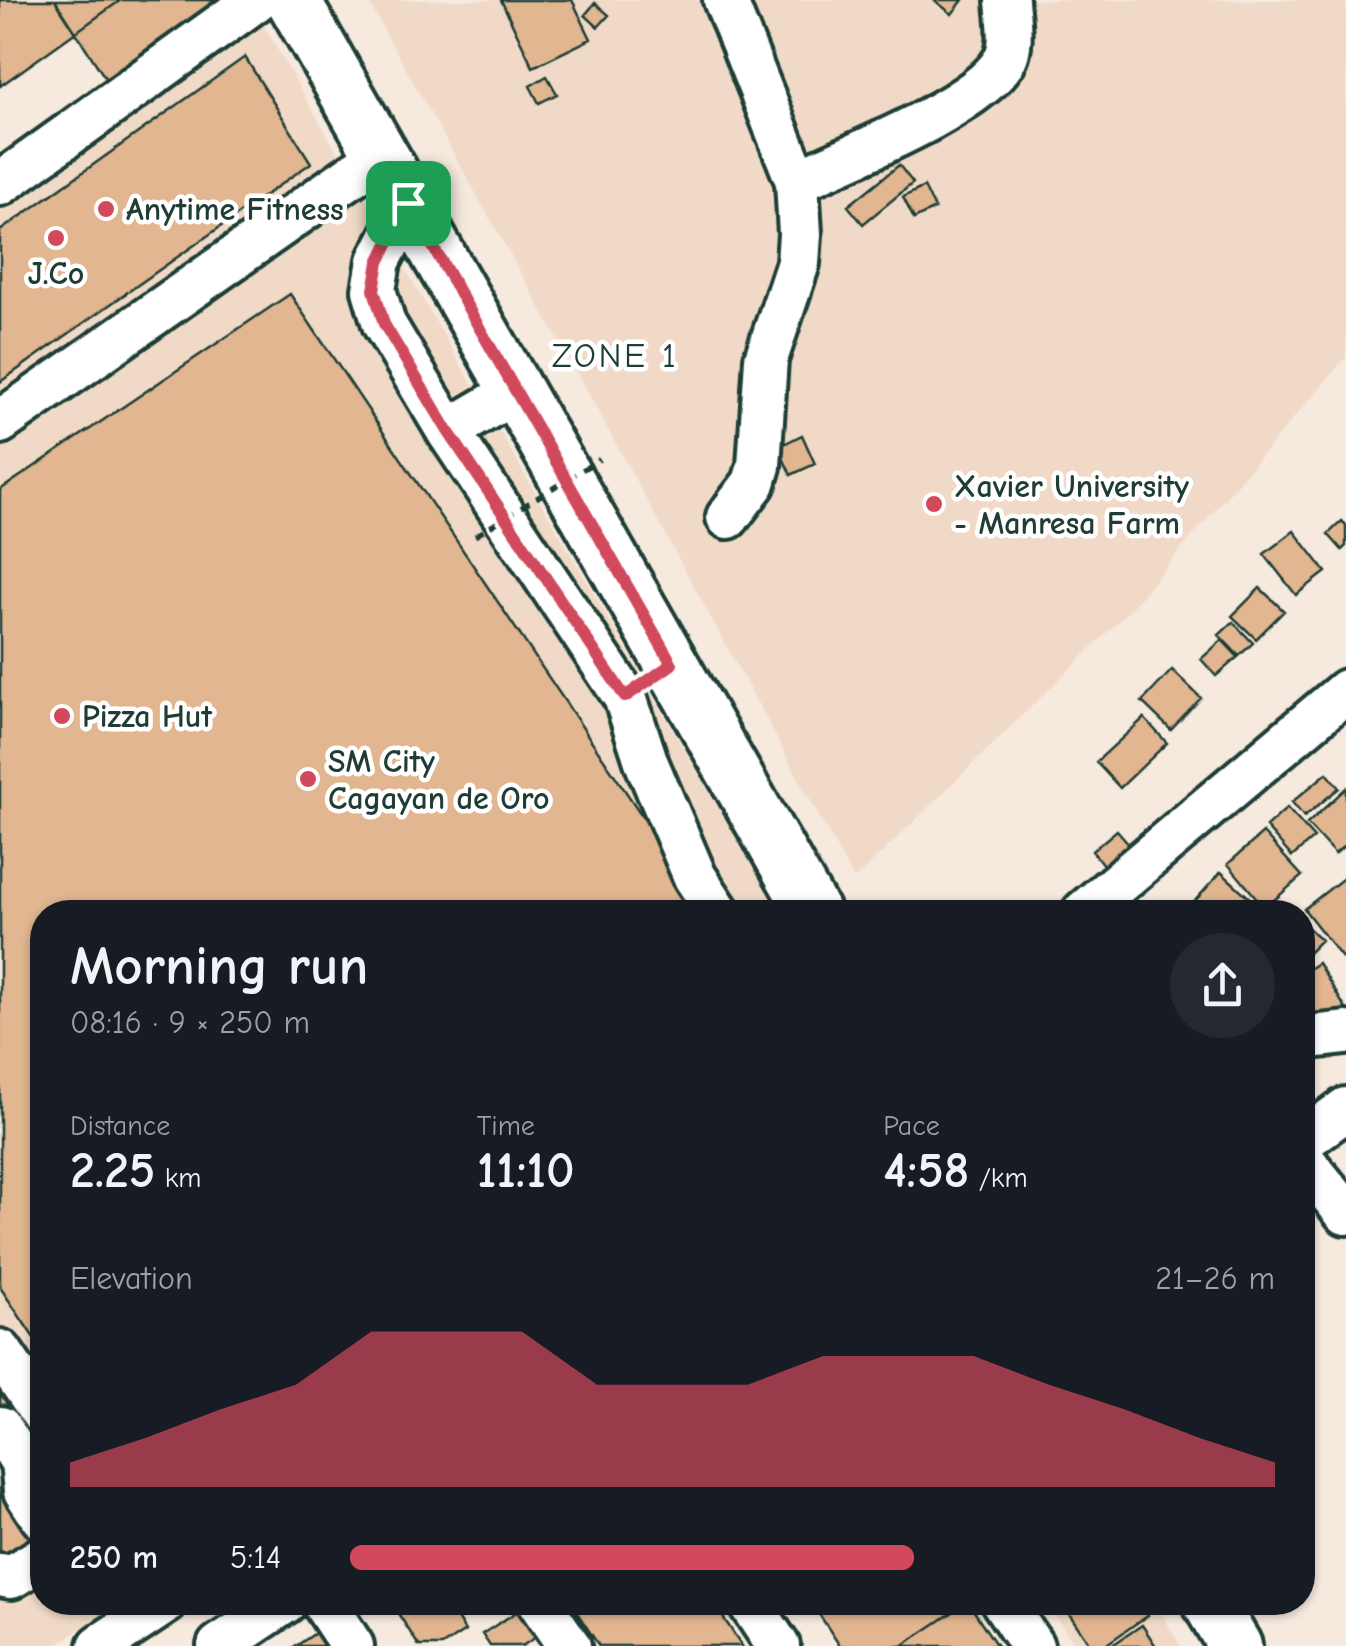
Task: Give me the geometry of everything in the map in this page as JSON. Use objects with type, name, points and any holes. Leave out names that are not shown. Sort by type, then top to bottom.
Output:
[{"type":"main road","points":[[292,0],[806,900]]},
{"type":"main road","points":[[1217,1615],[1235,1646]]},
{"type":"street","points":[[0,184],[256,0]]},
{"type":"street","points":[[725,0],[796,182],[800,234],[798,262],[766,359],[759,466],[754,483],[728,518]]},
{"type":"street","points":[[796,182],[948,108],[985,82],[1004,61],[1010,43],[1007,0]]},
{"type":"street","points":[[0,422],[381,156]]},
{"type":"street","points":[[408,203],[379,262],[374,290],[384,324],[448,431],[625,697],[647,764],[695,876],[710,900]]},
{"type":"street","points":[[448,431],[516,391]]},
{"type":"street","points":[[625,697],[672,664]]},
{"type":"street","points":[[1108,900],[1346,691]]},
{"type":"street","points":[[1315,1036],[1346,1032]]},
{"type":"street","points":[[1315,1132],[1346,1108]]},
{"type":"street","points":[[1315,1175],[1346,1213]]},
{"type":"street","points":[[0,1428],[22,1463],[24,1490],[30,1499]]},
{"type":"street","points":[[0,1575],[11,1577],[30,1565]]},
{"type":"street","points":[[100,1646],[142,1615]]},
{"type":"street","points":[[219,1646],[266,1615]]},
{"type":"street","points":[[332,1615],[352,1646]]},
{"type":"street","points":[[548,1615],[569,1646]]},
{"type":"street","points":[[757,1615],[778,1646]]},
{"type":"street","points":[[1012,1615],[1032,1646]]},
{"type":"path","points":[[475,536],[600,459]]},
{"type":"shaded area","name":"Xavier University - Manresa Farm","points":[[367,0],[1346,0],[1346,357],[1124,616],[854,880],[587,391]]},
{"type":"shaded area","name":"SM City Cagayan de Oro","points":[[257,14],[772,900],[30,900],[30,1615],[102,1615],[54,1646],[0,1646],[0,198]]},
{"type":"shaded area","points":[[1054,1615],[1162,1615],[1181,1646],[1076,1646]]},
{"type":"building","points":[[0,0],[121,0],[0,86]]},
{"type":"building","points":[[55,0],[238,0],[109,84]]},
{"type":"building","points":[[501,0],[572,0],[591,39],[533,67]]},
{"type":"building","points":[[934,0],[963,0],[952,14]]},
{"type":"building","points":[[595,3],[609,15],[598,27],[585,15]]},
{"type":"building","points":[[245,57],[311,163],[0,382],[0,231]]},
{"type":"building","points":[[547,76],[557,94],[539,103],[530,86]]},
{"type":"building","points":[[899,165],[913,183],[863,224],[848,206]]},
{"type":"building","points":[[924,187],[935,209],[914,219],[903,197]]},
{"type":"building","name":"SM City Cagayan de Oro","points":[[290,294],[699,900],[30,900],[30,1332],[0,1287],[0,490]]},
{"type":"building","points":[[802,435],[815,464],[791,475],[778,447]]},
{"type":"building","points":[[1342,521],[1346,525],[1346,546],[1342,550],[1328,534]]},
{"type":"building","points":[[1294,531],[1326,572],[1296,595],[1264,554]]},
{"type":"building","points":[[1260,588],[1284,611],[1256,639],[1232,616]]},
{"type":"building","points":[[1233,622],[1253,643],[1239,656],[1219,635]]},
{"type":"building","points":[[1222,640],[1238,657],[1216,676],[1201,659]]},
{"type":"building","points":[[1172,670],[1201,698],[1171,730],[1142,702]]},
{"type":"building","points":[[1144,718],[1167,743],[1120,788],[1096,762]]},
{"type":"building","points":[[1327,773],[1339,788],[1304,817],[1292,802]]},
{"type":"building","points":[[1346,788],[1346,844],[1335,854],[1307,824]]},
{"type":"building","points":[[1287,808],[1314,838],[1292,857],[1266,827]]},
{"type":"building","points":[[1117,830],[1130,845],[1104,866],[1092,851]]},
{"type":"building","points":[[1263,833],[1302,876],[1274,900],[1258,900],[1228,864]]},
{"type":"building","points":[[1221,872],[1252,900],[1196,900]]},
{"type":"building","points":[[1346,876],[1346,963],[1315,923],[1315,900]]},
{"type":"building","points":[[1318,963],[1346,1009],[1315,1029]]},
{"type":"building","points":[[0,1377],[30,1423],[30,1539],[0,1558]]},
{"type":"building","points":[[399,1615],[455,1615],[465,1631],[442,1646],[419,1646]]},
{"type":"building","points":[[512,1615],[521,1615],[536,1637],[522,1646],[490,1646],[482,1634]]},
{"type":"building","points":[[579,1615],[722,1615],[742,1646],[599,1646]]},
{"type":"building","points":[[820,1615],[948,1615],[902,1646],[840,1646]]},
{"type":"building","points":[[948,1615],[977,1615],[997,1646],[902,1646]]},
{"type":"building","points":[[1070,1615],[1148,1615],[1104,1646],[1091,1646]]},
{"type":"building","points":[[1142,1625],[1156,1646],[1111,1646]]},
{"type":"building","points":[[317,1632],[326,1646],[296,1646]]},
{"type":"place","name":"Anytime Fitness","points":[[106,209]]},
{"type":"place","name":"J.Co","points":[[56,238]]},
{"type":"place","name":"Xavier University - Manresa Farm","points":[[934,504]]},
{"type":"place","name":"Pizza Hut","points":[[62,716]]},
{"type":"place","name":"SM City Cagayan de Oro","points":[[308,779]]},
{"type":"district","name":"ZONE 1","points":[[615,355]]},
{"type":"route","points":[[408,203],[672,664],[625,697],[448,431],[384,324],[374,290],[379,262],[408,203]]}]
